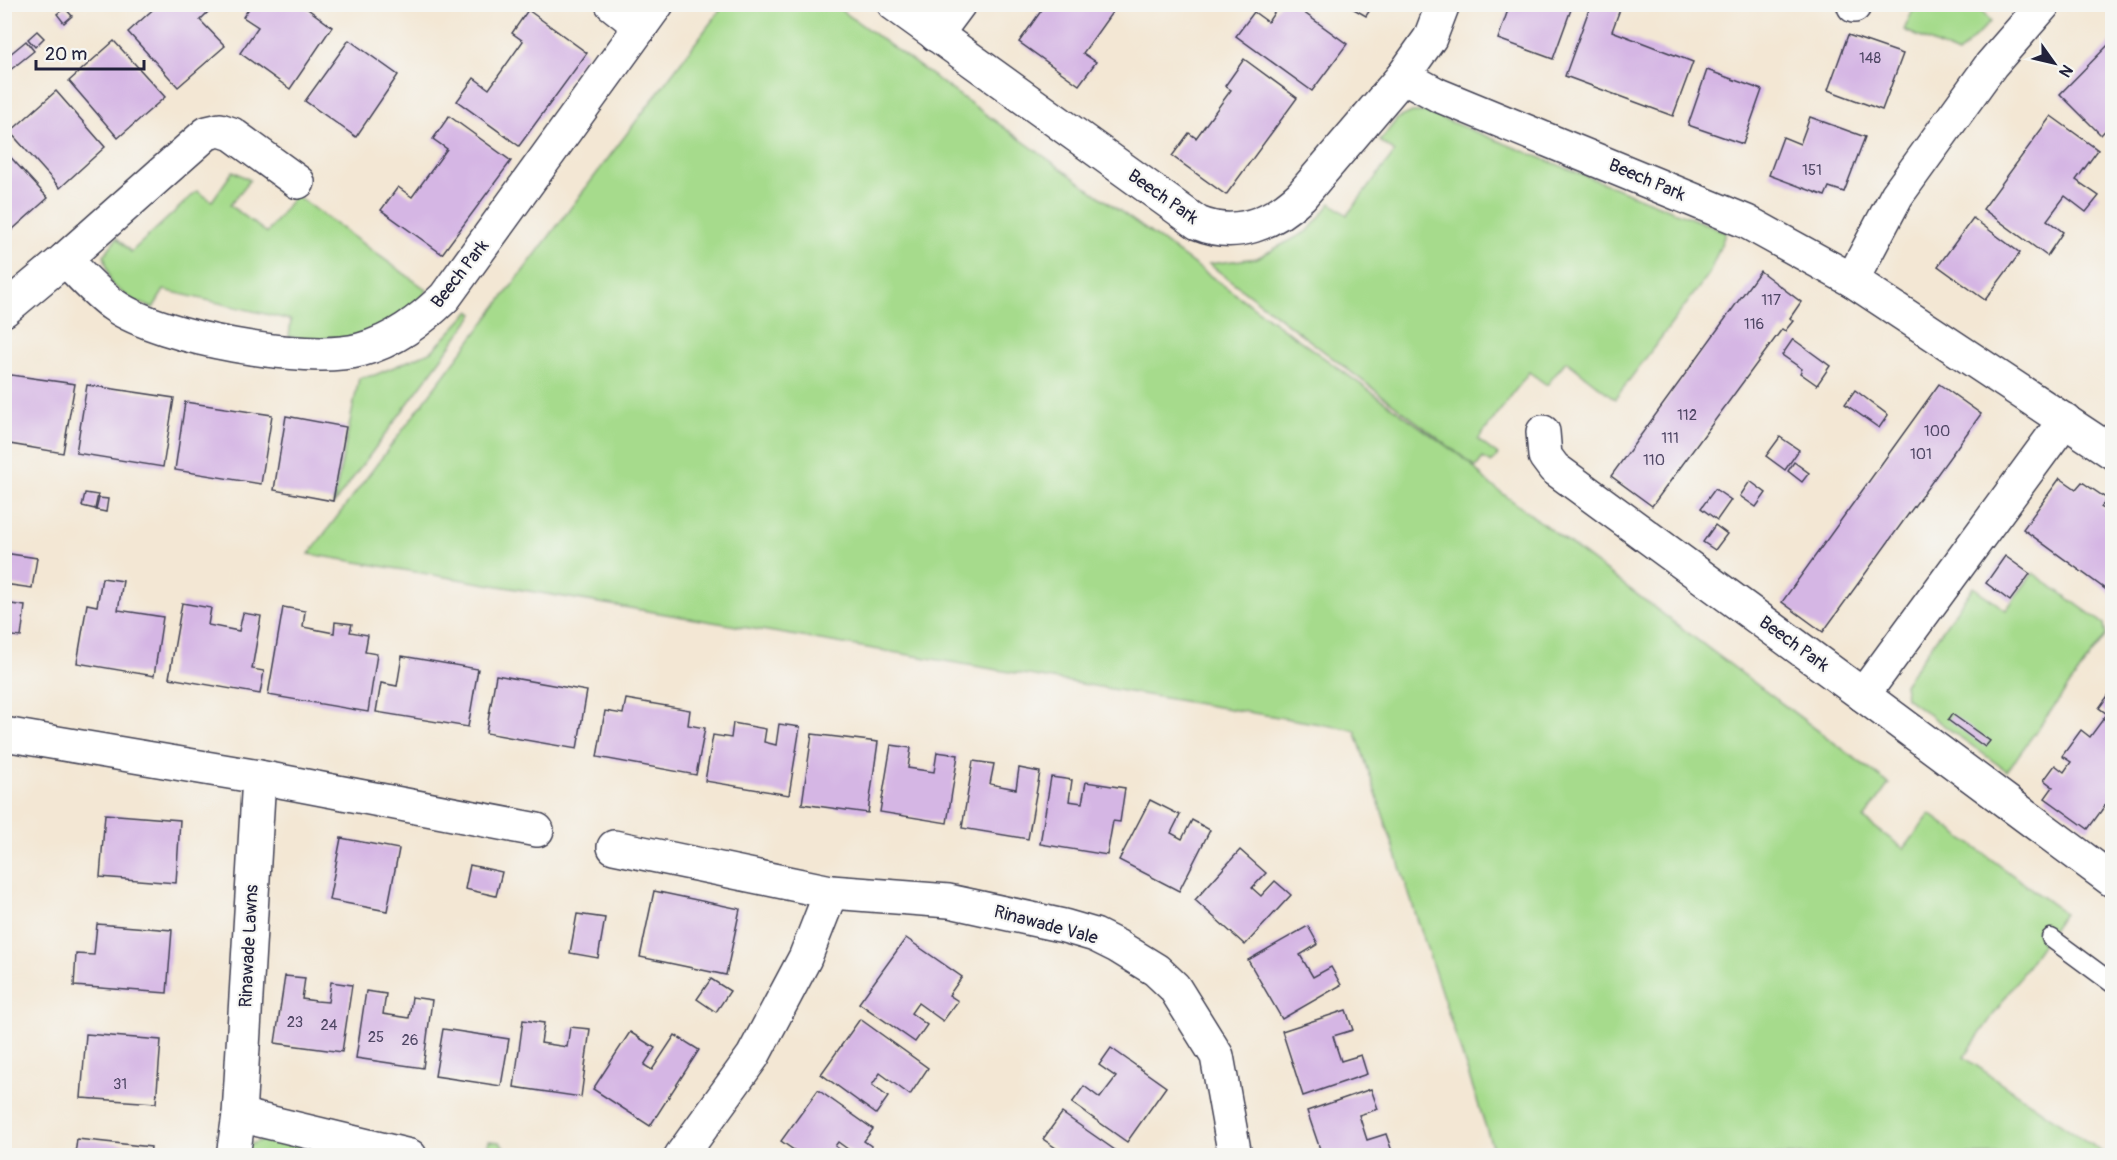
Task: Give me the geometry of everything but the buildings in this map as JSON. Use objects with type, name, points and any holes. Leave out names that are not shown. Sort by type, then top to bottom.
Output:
[{"type":"street","name":"Beech Park","points":[[66,259],[116,307],[132,316],[184,334],[236,345],[310,354],[361,350],[390,338],[417,323],[445,297],[649,16],[612,4]]},
{"type":"street","name":"Beech Park","points":[[894,4],[1198,223],[1214,229],[1230,231],[1250,228],[1287,210],[1302,196],[1403,76],[1430,38],[1443,4]]},
{"type":"street","points":[[936,35],[959,4]]},
{"type":"street","points":[[1852,280],[1897,195],[1991,65],[2044,4]]},
{"type":"street","name":"Beech Park","points":[[1403,76],[1438,95],[1747,222],[1852,280],[2112,452]]},
{"type":"street","points":[[4,310],[66,259],[207,133],[220,130],[232,134],[298,182]]},
{"type":"street","points":[[1863,695],[2065,420]]},
{"type":"street","name":"Beech Park","points":[[1543,432],[1545,456],[1554,468],[2112,880]]},
{"type":"street","points":[[4,734],[259,777],[537,830]]},
{"type":"street","name":"Rinawade Lawns","points":[[232,1155],[239,1115],[259,777]]},
{"type":"street","name":"Rinawade Vale","points":[[614,847],[831,892],[949,901],[1095,935],[1156,970],[1174,987],[1217,1056],[1235,1155]]},
{"type":"street","points":[[681,1155],[753,1056],[805,958],[831,892]]},
{"type":"street","points":[[239,1115],[411,1155]]},
{"type":"lane","points":[[2051,938],[2112,983]]},
{"type":"green space","points":[[724,5],[834,5],[1470,463],[1486,481],[1889,784],[1864,819],[1904,849],[1930,814],[2064,913],[1964,1057],[2106,1155],[1495,1155],[1355,730],[309,554]]},
{"type":"green space","points":[[1915,5],[1975,5],[1991,21],[1958,54],[1904,30]]},
{"type":"green space","points":[[1412,112],[1426,112],[1726,232],[1709,274],[1615,399],[1566,361],[1547,385],[1529,372],[1478,440],[1498,455],[1491,463],[1483,458],[1476,467],[1209,264],[1257,258],[1308,231],[1331,203],[1347,215],[1395,152],[1380,141],[1397,119]]},
{"type":"green space","points":[[233,171],[250,180],[230,205],[267,233],[295,195],[427,290],[420,301],[397,320],[384,327],[340,340],[317,341],[289,337],[291,320],[164,290],[153,308],[134,301],[111,284],[104,255],[117,238],[131,252],[197,191],[212,201]]},
{"type":"green space","points":[[470,311],[474,314],[333,505],[359,378],[375,375],[432,351]]},
{"type":"green space","points":[[2033,573],[2104,624],[2106,635],[2007,771],[1906,698],[1904,684],[1973,587],[2006,610]]},
{"type":"green space","points":[[270,1136],[375,1156],[246,1156],[247,1146]]},
{"type":"green space","points":[[489,1141],[499,1142],[511,1155],[485,1155]]}]
